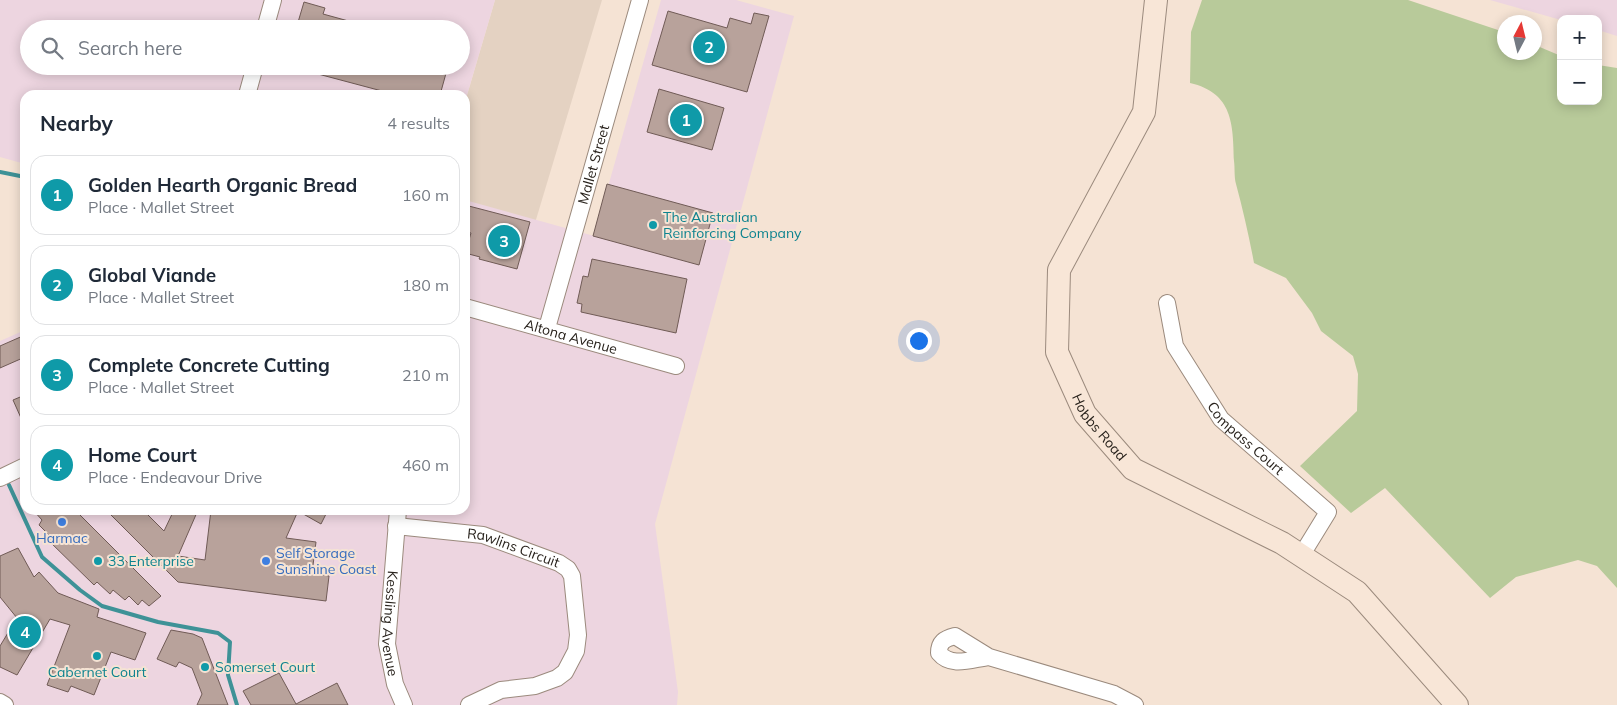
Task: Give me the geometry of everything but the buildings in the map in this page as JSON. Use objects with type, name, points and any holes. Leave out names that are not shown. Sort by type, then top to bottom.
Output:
[{"type":"street","points":[[267,20],[273,0]]},
{"type":"street","name":"Mallet Street","points":[[548,328],[640,0]]},
{"type":"street","name":"Hobbs Road","points":[[1156,0],[1144,112],[1059,270],[1057,352],[1085,414],[1133,469],[1282,543],[1357,592],[1457,705]]},
{"type":"street","points":[[248,90],[253,75]]},
{"type":"street","name":"Compass Court","points":[[1167,303],[1175,346],[1221,419],[1328,512],[1301,556]]},
{"type":"street","name":"Altona Avenue","points":[[470,310],[548,328],[676,366]]},
{"type":"street","points":[[0,478],[20,468]]},
{"type":"street","name":"Kessling Avenue","points":[[397,518],[387,644],[395,684],[404,705]]},
{"type":"street","name":"Rawlins Circuit","points":[[397,518],[492,538],[559,563],[568,569],[572,576],[578,635],[576,651],[565,672],[544,684],[501,690],[469,705]]},
{"type":"street","points":[[990,657],[1114,694],[1135,705]]},
{"type":"street","points":[[0,702],[5,705]]},
{"type":"shaded area","points":[[0,0],[495,0],[469,90],[20,90],[20,163],[0,157]]},
{"type":"shaded area","points":[[495,0],[602,0],[535,223],[470,203],[469,90]]},
{"type":"shaded area","points":[[661,0],[736,0],[794,16],[655,524],[678,692],[677,705],[0,705],[0,341],[20,332],[20,515],[470,515],[470,201],[594,236]]},
{"type":"shaded area","points":[[1490,0],[1617,0],[1617,36],[1602,31],[1602,15],[1557,15],[1557,19]]},
{"type":"green space","points":[[1202,0],[1408,0],[1497,30],[1497,60],[1542,60],[1542,48],[1557,54],[1557,105],[1602,105],[1602,66],[1617,68],[1617,588],[1597,566],[1578,560],[1516,577],[1490,598],[1385,488],[1351,513],[1300,466],[1357,411],[1358,374],[1353,356],[1321,331],[1312,313],[1286,278],[1254,263],[1235,181],[1233,135],[1228,112],[1223,102],[1215,94],[1190,83],[1191,32]]},
{"type":"waterway","points":[[0,172],[20,176]]},
{"type":"waterway","points":[[9,485],[20,509]]},
{"type":"waterway","points":[[23,515],[42,557],[80,590],[102,606],[158,622],[218,633],[230,642],[228,675],[237,705]]},
{"type":"place","name":"Global Viande","points":[[709,47]]},
{"type":"place","name":"Golden Hearth Organic Bread","points":[[686,120]]},
{"type":"place","name":"The Australian Reinforcing Company","points":[[653,225]]},
{"type":"place","name":"Complete Concrete Cutting","points":[[504,241]]},
{"type":"place","name":"Harmac","points":[[62,522]]},
{"type":"place","name":"33 Enterprise","points":[[98,561]]},
{"type":"place","name":"Self Storage Sunshine Coast","points":[[266,561]]},
{"type":"place","name":"Home Court","points":[[25,632]]},
{"type":"place","name":"Cabernet Court","points":[[97,656]]},
{"type":"place","name":"Somerset Court","points":[[205,667]]}]
